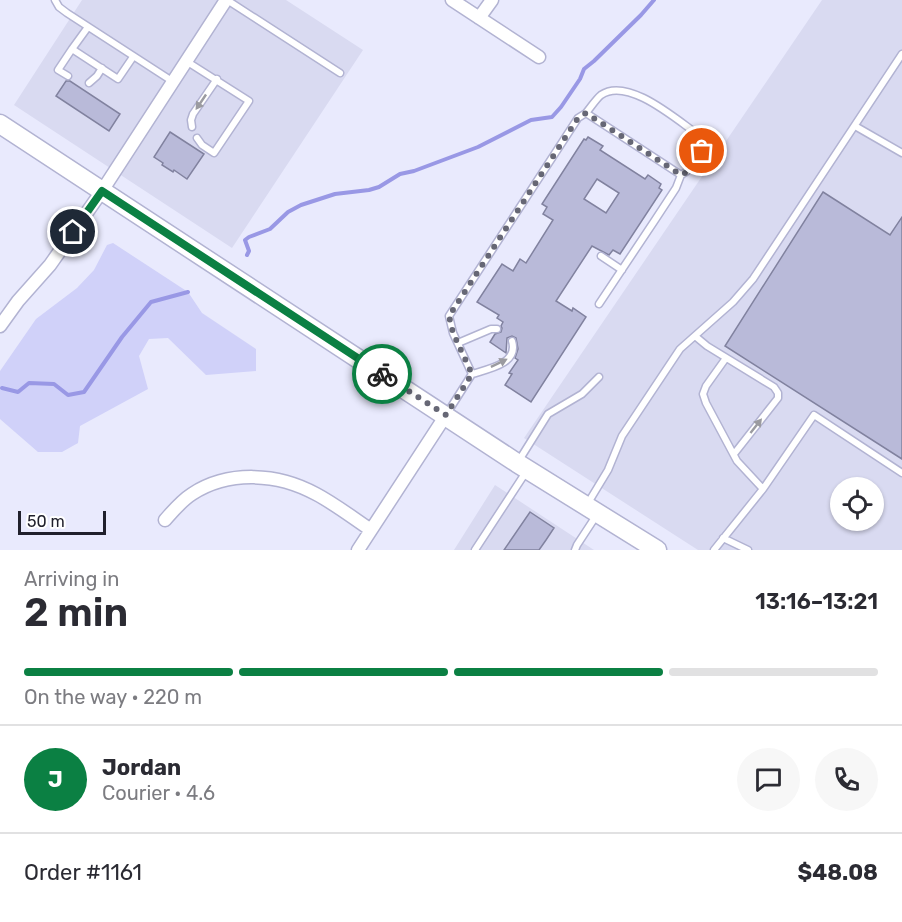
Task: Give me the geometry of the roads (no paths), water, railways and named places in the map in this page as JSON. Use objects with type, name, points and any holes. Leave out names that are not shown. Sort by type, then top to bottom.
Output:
[{"type":"main road","points":[[0,124],[592,509],[648,548]]},
{"type":"street","points":[[0,326],[18,301],[50,265],[102,191],[226,0]]},
{"type":"street","points":[[452,0],[539,57]]},
{"type":"street","points":[[479,18],[492,0]]},
{"type":"street","points":[[358,550],[446,415]]},
{"type":"street","points":[[165,520],[190,495],[205,487],[231,479],[261,477],[286,482],[315,493],[371,530]]},
{"type":"lane","points":[[55,0],[59,7],[172,81]]},
{"type":"lane","points":[[226,0],[340,73]]},
{"type":"lane","points":[[68,76],[58,69],[88,27]]},
{"type":"lane","points":[[72,49],[118,79],[133,57]]},
{"type":"lane","points":[[575,550],[622,436],[680,349],[733,303],[753,279],[902,54]]},
{"type":"lane","points":[[186,60],[249,101],[214,153],[202,145],[197,138]]},
{"type":"lane","points":[[89,83],[102,68]]},
{"type":"lane","points":[[192,127],[191,120],[194,114],[217,79]]},
{"type":"lane","points":[[472,374],[453,333],[449,316],[578,118],[586,113],[601,95],[625,90],[654,104],[700,136],[703,146],[688,170],[681,175],[676,188],[599,304]]},
{"type":"lane","points":[[586,113],[681,175]]},
{"type":"lane","points":[[855,126],[902,153]]},
{"type":"lane","points":[[601,256],[622,270]]},
{"type":"lane","points":[[458,343],[491,329],[497,329]]},
{"type":"lane","points":[[695,336],[707,346],[774,387],[778,393],[778,398],[734,454]]},
{"type":"lane","points":[[446,415],[472,374],[506,362],[512,355],[514,347],[512,341]]},
{"type":"lane","points":[[726,358],[705,386],[703,394],[737,461],[764,489]]},
{"type":"lane","points":[[475,550],[523,466],[548,414],[582,394],[599,377]]},
{"type":"lane","points":[[714,550],[764,489],[814,414],[902,473]]},
{"type":"lane","points":[[723,538],[748,550]]},
{"type":"waterway","points":[[247,255],[249,251],[245,240],[270,229],[288,212],[301,205],[335,194],[379,187],[400,174],[478,147],[531,120],[552,117],[580,79],[584,69],[654,0]]},
{"type":"waterway","points":[[2,388],[18,392],[29,383],[54,384],[68,395],[84,392],[122,337],[151,302],[188,292]]}]
